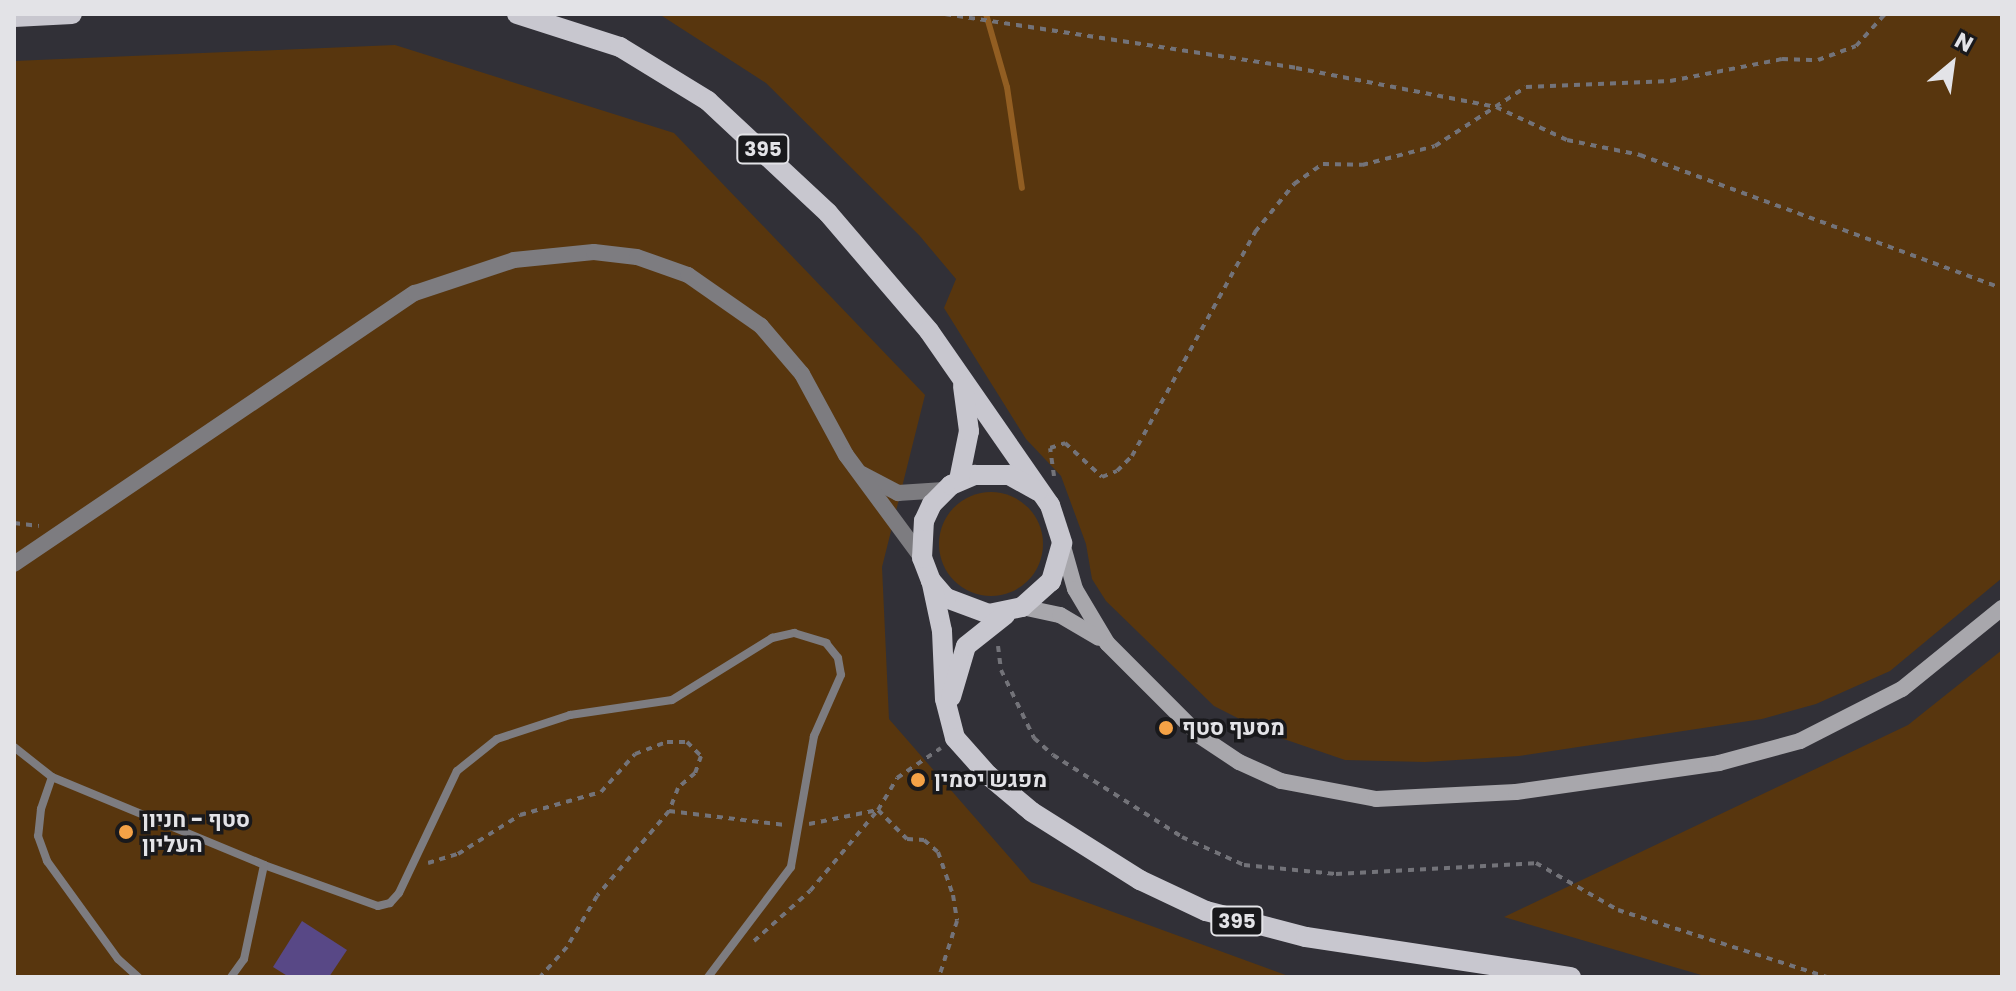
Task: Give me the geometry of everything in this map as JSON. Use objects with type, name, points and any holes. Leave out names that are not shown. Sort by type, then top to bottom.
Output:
[{"type":"main road","points":[[14,17],[72,14]]},
{"type":"main road","name":"395","points":[[517,14],[620,47],[708,101],[860,247],[951,363],[1044,498],[1062,543],[1051,581],[1016,609],[980,630],[966,646],[952,683],[949,717]]},
{"type":"main road","name":"395","points":[[951,363],[970,411],[952,485],[924,521],[922,558],[931,581],[949,717],[955,738],[988,775],[1032,812],[1140,880],[1206,911],[1306,937],[1571,977]]},
{"type":"main road","points":[[952,485],[1000,474],[1044,498]]},
{"type":"main road","points":[[1062,543],[1075,589],[1107,643]]},
{"type":"main road","name":"395","points":[[931,581],[966,609],[989,614],[1016,609]]},
{"type":"main road","points":[[1016,609],[1060,615],[1107,643],[1200,736],[1239,762],[1327,793],[1428,799],[1516,792],[1719,763],[1800,741],[1902,689],[2002,608]]},
{"type":"street","points":[[14,564],[415,293],[466,272],[559,253],[637,257],[688,275],[761,326],[789,357],[846,455],[922,558]]},
{"type":"street","points":[[846,455],[884,488],[917,494],[952,485]]},
{"type":"lane","points":[[14,747],[52,777],[264,865],[378,906],[390,903],[408,874],[457,771],[497,739],[570,715],[672,700],[772,638],[794,633],[826,643],[838,658],[841,675],[814,736],[801,826],[791,867],[708,977]]},
{"type":"lane","points":[[52,777],[41,809],[38,836],[47,861],[118,959],[138,977]]},
{"type":"lane","points":[[231,977],[244,959],[264,865]]},
{"type":"path","points":[[945,14],[1296,68],[1496,107],[1567,140],[1640,155],[2002,288]]},
{"type":"path","points":[[1044,498],[1056,489],[1050,448],[1065,443],[1102,477],[1117,471],[1132,456],[1255,232],[1294,184],[1323,164],[1362,165],[1435,146],[1526,87],[1670,81],[1782,59],[1818,60],[1856,46],[1885,14]]},
{"type":"path","points":[[1016,609],[998,651],[1001,670],[1034,738],[1134,809],[1244,865],[1336,874],[1536,863],[1618,910],[1827,977]]},
{"type":"path","points":[[745,948],[810,891],[878,810],[897,778],[955,738]]},
{"type":"path","points":[[408,874],[419,875],[428,862],[458,854],[520,815],[601,792],[635,754],[667,742],[687,742],[701,756],[695,773],[678,788],[669,811],[597,896],[567,947],[540,977]]},
{"type":"path","points":[[669,811],[801,826],[878,810]]},
{"type":"path","points":[[878,810],[907,839],[924,840],[938,852],[953,895],[957,921],[939,977]]},
{"type":"shaded area","points":[[659,14],[2002,14],[2002,578],[1890,671],[1816,704],[1762,719],[1519,756],[1425,762],[1345,760],[1269,734],[1214,706],[1106,601],[1092,579],[1086,544],[1061,476],[1026,439],[944,308],[956,279],[919,235],[766,83]]},
{"type":"shaded area","points":[[395,45],[674,133],[925,395],[882,567],[889,719],[1031,882],[1291,977],[14,977],[14,61]]},
{"type":"shaded area","points":[[991,492],[1011,496],[1028,507],[1039,524],[1043,544],[1039,564],[1028,581],[1011,592],[991,596],[971,592],[954,581],[943,564],[939,544],[943,524],[954,507],[971,496]]},
{"type":"shaded area","points":[[2002,650],[2002,977],[1708,977],[1504,917],[1908,725]]},
{"type":"building","points":[[302,921],[347,950],[329,977],[289,977],[273,967]]},
{"type":"waterway","points":[[986,14],[1007,87],[1022,188]]},
{"type":"place","name":"מסעף סטף","points":[[1166,728]]},
{"type":"place","name":"מפגש יסמין","points":[[918,780]]},
{"type":"place","name":"סטף - חניון העליון","points":[[126,832]]}]
